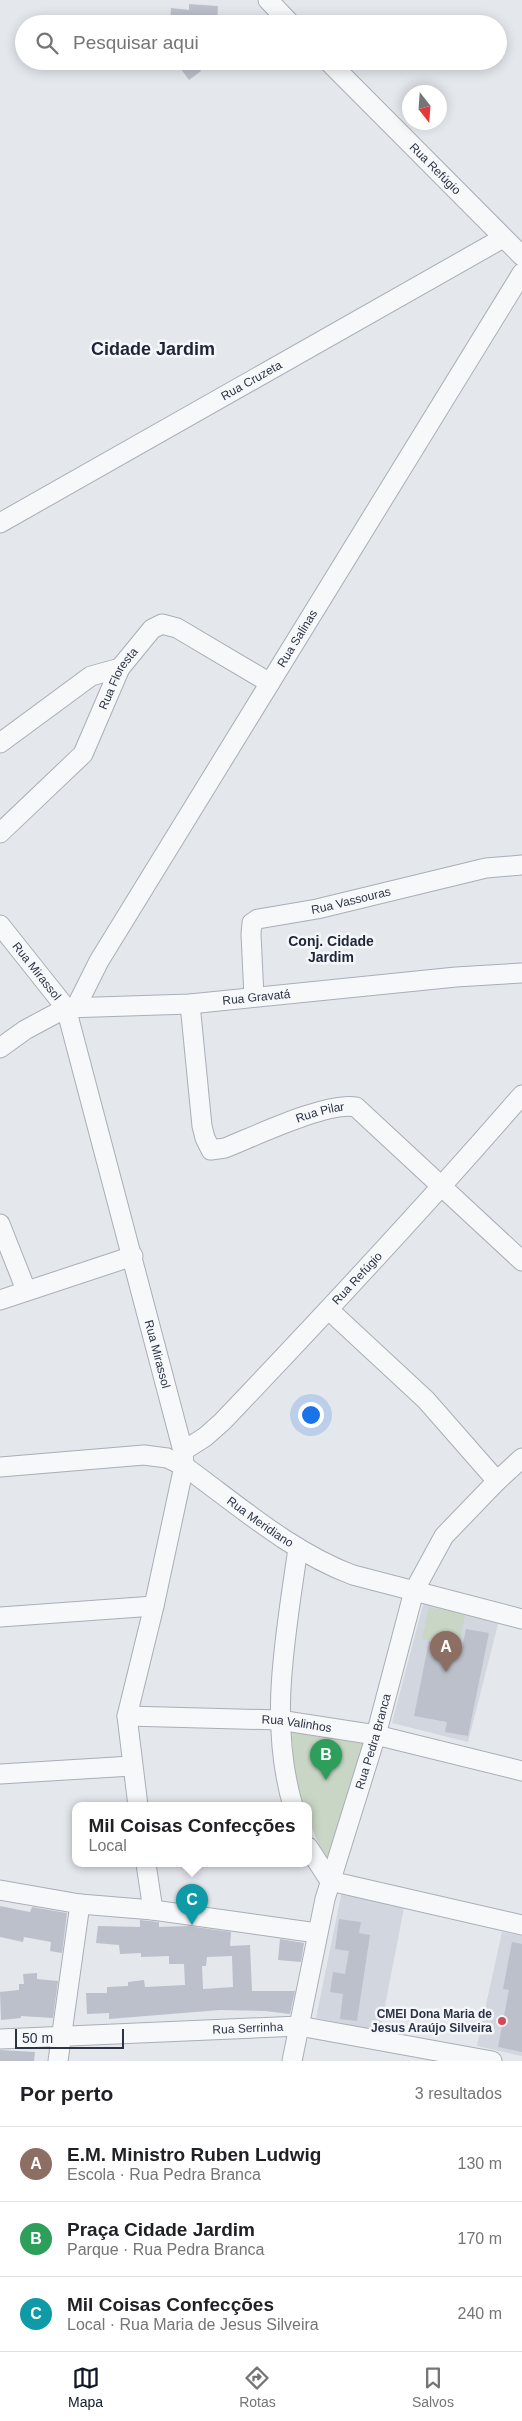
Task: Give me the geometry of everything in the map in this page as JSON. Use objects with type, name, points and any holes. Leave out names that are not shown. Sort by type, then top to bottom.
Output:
[{"type":"street","points":[[268,0],[282,15]]},
{"type":"street","name":"Rua Refúgio","points":[[337,70],[522,256]]},
{"type":"street","name":"Rua Cruzeta","points":[[0,522],[503,238]]},
{"type":"street","name":"Rua Salinas","points":[[71,1008],[522,273]]},
{"type":"street","name":"Rua Floresta","points":[[0,833],[83,754],[120,668],[152,629],[159,624],[168,624],[270,683]]},
{"type":"street","points":[[0,743],[91,676],[120,668]]},
{"type":"street","name":"Rua Vassouras","points":[[254,996],[250,934],[252,923],[258,919],[332,906],[486,868],[522,865]]},
{"type":"street","name":"Rua Mirassol","points":[[0,925],[71,1008],[184,1459],[154,1606],[127,1716],[137,1802]]},
{"type":"street","name":"Rua Gravatá","points":[[0,1048],[25,1030],[71,1008],[190,1004],[254,996],[522,972]]},
{"type":"street","name":"Rua Pilar","points":[[190,1004],[202,1126],[211,1150],[225,1148],[312,1114],[338,1106],[356,1107],[522,1261]]},
{"type":"street","name":"Rua Refúgio","points":[[184,1459],[329,1310],[442,1187],[522,1096]]},
{"type":"street","points":[[0,1224],[26,1290]]},
{"type":"street","points":[[0,1300],[133,1256]]},
{"type":"street","points":[[329,1310],[426,1400],[497,1481]]},
{"type":"street","name":"Rua Meridiano","points":[[0,1467],[144,1456],[184,1459],[298,1548],[336,1569],[522,1619]]},
{"type":"street","name":"Rua Pedra Branca","points":[[292,2061],[317,1933],[330,1881],[376,1735],[414,1591],[444,1536],[522,1458]]},
{"type":"street","points":[[293,1802],[283,1754],[279,1720],[284,1644],[298,1548]]},
{"type":"street","points":[[0,1617],[154,1606]]},
{"type":"street","name":"Rua Valinhos","points":[[127,1716],[279,1720],[376,1735],[522,1771]]},
{"type":"street","points":[[0,1774],[132,1766]]},
{"type":"street","points":[[312,1853],[330,1881],[522,1925]]},
{"type":"street","points":[[146,1867],[153,1910]]},
{"type":"street","points":[[0,1890],[80,1904],[153,1910],[317,1933]]},
{"type":"street","points":[[58,2061],[80,1904]]},
{"type":"street","name":"Rua Serrinha","points":[[0,2039],[299,2026],[492,2061]]},
{"type":"shaded area","points":[[424,1601],[499,1620],[468,1742],[392,1723]]},
{"type":"shaded area","points":[[342,1891],[405,1903],[380,2031],[316,2018]]},
{"type":"shaded area","points":[[502,1932],[522,1936],[522,2056],[477,2046]]},
{"type":"green space","points":[[429,1607],[465,1614],[459,1646],[422,1639]]},
{"type":"green space","points":[[291,1724],[369,1736],[328,1867],[312,1828],[312,1802],[302,1802],[294,1766]]},
{"type":"building","points":[[189,4],[218,6],[218,15],[171,15],[171,8],[189,10]]},
{"type":"building","points":[[182,70],[200,70],[201,71],[189,80]]},
{"type":"building","points":[[466,1629],[489,1633],[468,1736],[445,1732],[447,1722],[414,1716],[429,1641],[462,1648]]},
{"type":"building","points":[[0,1906],[30,1912],[32,1907],[67,1913],[62,1953],[50,1951],[51,1942],[24,1937],[23,1942],[0,1937]]},
{"type":"building","points":[[339,1919],[361,1922],[359,1933],[370,1935],[357,2021],[340,2019],[343,1994],[330,1992],[333,1972],[345,1974],[349,1951],[335,1949]]},
{"type":"building","points":[[140,1920],[159,1922],[159,1927],[188,1926],[231,1932],[230,1946],[250,1945],[252,1991],[295,1991],[290,2014],[265,2011],[220,2010],[109,2019],[109,2013],[87,2014],[86,1993],[107,1993],[107,1987],[128,1986],[128,1982],[144,1980],[145,1987],[185,1985],[184,1964],[169,1964],[169,1956],[141,1957],[141,1953],[120,1954],[119,1945],[96,1943],[98,1926],[140,1927]],"holes":[[[232,1956],[233,1987],[203,1989],[202,1966],[206,1966],[207,1957]]]},
{"type":"building","points":[[280,1939],[304,1943],[301,1962],[278,1960]]},
{"type":"building","points":[[512,1942],[522,1944],[522,2052],[498,2047],[509,1990],[503,1989]]},
{"type":"building","points":[[37,1973],[37,1979],[58,1981],[53,2018],[21,2016],[21,2018],[1,2020],[0,1992],[19,1990],[19,1984],[24,1984],[23,1974]]},
{"type":"building","points":[[0,2050],[35,2052],[34,2061],[0,2061]]},
{"type":"place","name":"E.M. Ministro Ruben Ludwig","points":[[446,1672]]},
{"type":"place","name":"Praça Cidade Jardim","points":[[326,1780]]},
{"type":"place","name":"Mil Coisas Confecções","points":[[192,1925]]},
{"type":"place","name":"CMEI Dona Maria de Jesus Araújo Silveira","points":[[502,2021]]},
{"type":"district","name":"Cidade Jardim","points":[[153,349]]},
{"type":"district","name":"Conj. Cidade Jardim","points":[[331,950]]}]
